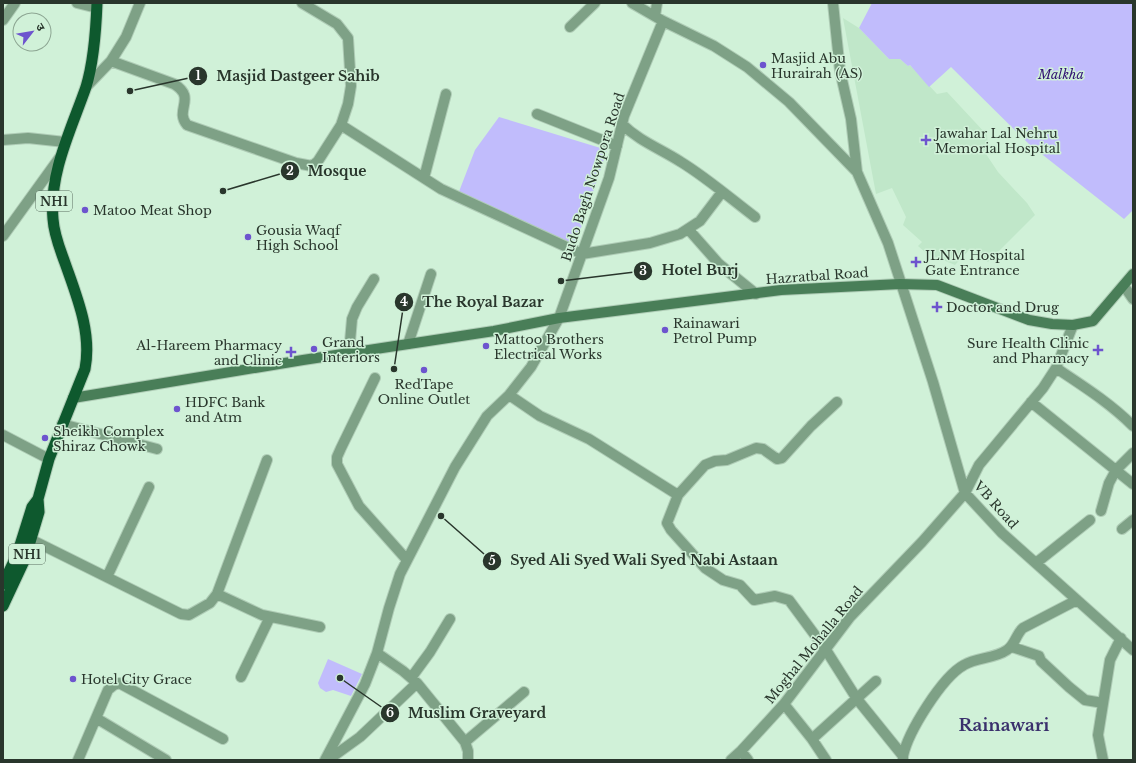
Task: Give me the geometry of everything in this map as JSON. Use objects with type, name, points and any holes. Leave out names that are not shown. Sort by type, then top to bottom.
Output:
[{"type":"highway","name":"NH1","points":[[3,606],[25,559],[32,540],[39,512],[38,499],[49,459],[85,369],[87,348],[82,311],[59,246],[53,220],[55,193],[64,142],[86,87],[93,51],[97,5]]},
{"type":"highway","name":"NH1","points":[[3,584],[17,555],[32,507],[38,499]]},
{"type":"main road","name":"Hazratbal Road","points":[[74,398],[494,331],[559,318],[781,290],[900,284],[937,285],[1029,320],[1052,324],[1073,324],[1093,321],[1133,274]]},
{"type":"street","points":[[3,20],[15,3]]},
{"type":"street","points":[[77,3],[97,5]]},
{"type":"street","points":[[86,87],[111,61],[126,37],[140,3]]},
{"type":"street","points":[[111,61],[174,84],[181,88],[186,99],[182,116],[187,125],[296,163],[312,166],[315,164],[341,125],[348,104],[351,86],[348,38],[337,24],[302,3]]},
{"type":"street","points":[[570,27],[594,3]]},
{"type":"street","points":[[632,3],[664,22],[714,46],[747,68],[789,102],[857,172]]},
{"type":"street","points":[[655,16],[657,3]]},
{"type":"street","points":[[832,3],[840,71],[851,119],[857,172]]},
{"type":"street","name":"Budo Bagh Nowpora Road","points":[[326,760],[365,684],[377,653],[389,608],[407,560],[466,447],[486,416],[509,395],[532,368],[559,318],[610,178],[622,124],[664,22]]},
{"type":"street","points":[[424,178],[446,94]]},
{"type":"street","points":[[537,114],[617,146]]},
{"type":"street","points":[[622,124],[633,135],[669,154],[755,217]]},
{"type":"street","points":[[341,125],[441,189],[582,254],[650,243],[689,230],[700,221],[722,192]]},
{"type":"street","points":[[3,140],[28,138],[64,142]]},
{"type":"street","points":[[3,236],[62,155]]},
{"type":"street","name":"VB Road","points":[[857,172],[888,243],[900,284],[933,382],[965,493],[1002,534],[1133,650]]},
{"type":"street","points":[[689,230],[719,264],[756,294]]},
{"type":"street","points":[[408,344],[431,274]]},
{"type":"street","points":[[349,353],[352,319],[356,307],[374,279]]},
{"type":"street","points":[[1124,286],[1133,299]]},
{"type":"street","name":"Moghal Mohalla Road","points":[[731,760],[784,704],[850,617],[922,542],[965,493],[979,465],[1031,402],[1056,368],[1073,324]]},
{"type":"street","points":[[1056,368],[1122,415],[1133,426]]},
{"type":"street","points":[[376,378],[341,448],[337,457],[337,464],[359,506],[407,560]]},
{"type":"street","points":[[509,395],[540,416],[589,439],[678,495]]},
{"type":"street","points":[[837,402],[811,426],[782,458],[777,459],[763,449],[756,448],[727,460],[715,461],[705,466],[678,495],[668,516],[668,526],[705,568],[723,580],[740,585],[754,600],[775,596],[781,596],[789,600],[826,650],[856,699],[903,758]]},
{"type":"street","points":[[1031,402],[1133,484]]},
{"type":"street","points":[[62,424],[157,449]]},
{"type":"street","points":[[3,435],[49,459]]},
{"type":"street","points":[[1101,511],[1107,488],[1116,470],[1133,453]]},
{"type":"street","points":[[32,540],[181,614],[189,615],[210,603],[217,594],[267,460]]},
{"type":"street","points":[[107,577],[149,487]]},
{"type":"street","points":[[1036,563],[1090,520]]},
{"type":"street","points":[[1122,529],[1133,520]]},
{"type":"street","points":[[217,594],[253,612],[320,627]]},
{"type":"street","points":[[903,758],[906,742],[917,722],[940,688],[953,673],[965,664],[988,658],[1012,646],[1018,633],[1023,628],[1077,600]]},
{"type":"street","points":[[241,677],[270,617]]},
{"type":"street","points":[[326,760],[360,737],[414,680],[450,619]]},
{"type":"street","points":[[1103,760],[1098,735],[1110,660],[1121,638]]},
{"type":"street","points":[[1012,646],[1039,656],[1041,660],[1069,687],[1085,700],[1103,703]]},
{"type":"street","points":[[377,653],[414,680],[465,742],[468,752],[468,760]]},
{"type":"street","points":[[812,739],[876,681]]},
{"type":"street","points":[[78,760],[108,690],[119,683],[222,739]]},
{"type":"street","points":[[465,742],[524,692]]},
{"type":"street","points":[[784,704],[812,739],[826,760]]},
{"type":"street","points":[[96,718],[166,760]]},
{"type":"street","points":[[741,751],[748,760]]},
{"type":"shaded area","name":"Jawahar Lal Nehru Memorial Hospital","points":[[843,18],[859,28],[889,59],[900,59],[908,66],[910,65],[937,94],[947,92],[987,135],[988,145],[984,151],[998,172],[1027,203],[1035,215],[988,262],[970,249],[955,265],[926,253],[918,246],[922,242],[903,225],[906,217],[892,188],[876,194]]},
{"type":"green space","name":"Malkha","points":[[872,3],[1133,3],[1133,210],[1124,219],[1029,144],[951,67],[929,87],[910,65],[908,66],[900,59],[889,59],[859,28]]},
{"type":"green space","points":[[499,117],[607,150],[574,249],[455,202],[475,150]]},
{"type":"green space","points":[[328,659],[362,674],[351,696],[333,690],[326,692],[320,688],[318,683]]},
{"type":"place","name":"Masjid Abu Hurairah (AS)","points":[[763,65]]},
{"type":"place","name":"Masjid Dastgeer Sahib","points":[[130,91]]},
{"type":"place","name":"Jawahar Lal Nehru Memorial Hospital","points":[[926,140]]},
{"type":"place","name":"Mosque","points":[[223,191]]},
{"type":"place","name":"Matoo Meat Shop","points":[[85,210]]},
{"type":"place","name":"Gousia Waqf High School","points":[[248,237]]},
{"type":"place","name":"JLNM Hospital Gate Entrance","points":[[916,262]]},
{"type":"place","name":"Hotel Burj","points":[[561,281]]},
{"type":"place","name":"Doctor and Drug","points":[[937,307]]},
{"type":"place","name":"Rainawari Petrol Pump","points":[[665,330]]},
{"type":"place","name":"Mattoo Brothers Electrical Works","points":[[486,346]]},
{"type":"place","name":"Grand Interiors","points":[[314,349]]},
{"type":"place","name":"Sure Health Clinic and Pharmacy","points":[[1098,350]]},
{"type":"place","name":"Al-Hareem Pharmacy and Clinic","points":[[291,352]]},
{"type":"place","name":"The Royal Bazar","points":[[394,369]]},
{"type":"place","name":"RedTape Online Outlet","points":[[424,370]]},
{"type":"place","name":"HDFC Bank and Atm","points":[[177,409]]},
{"type":"place","name":"Sheikh Complex Shiraz Chowk","points":[[45,438]]},
{"type":"place","name":"Syed Ali Syed Wali Syed Nabi Astaan","points":[[441,516]]},
{"type":"place","name":"Muslim Graveyard","points":[[340,678]]},
{"type":"place","name":"Hotel City Grace","points":[[73,679]]},
{"type":"district","name":"Rainawari","points":[[1004,725]]}]
